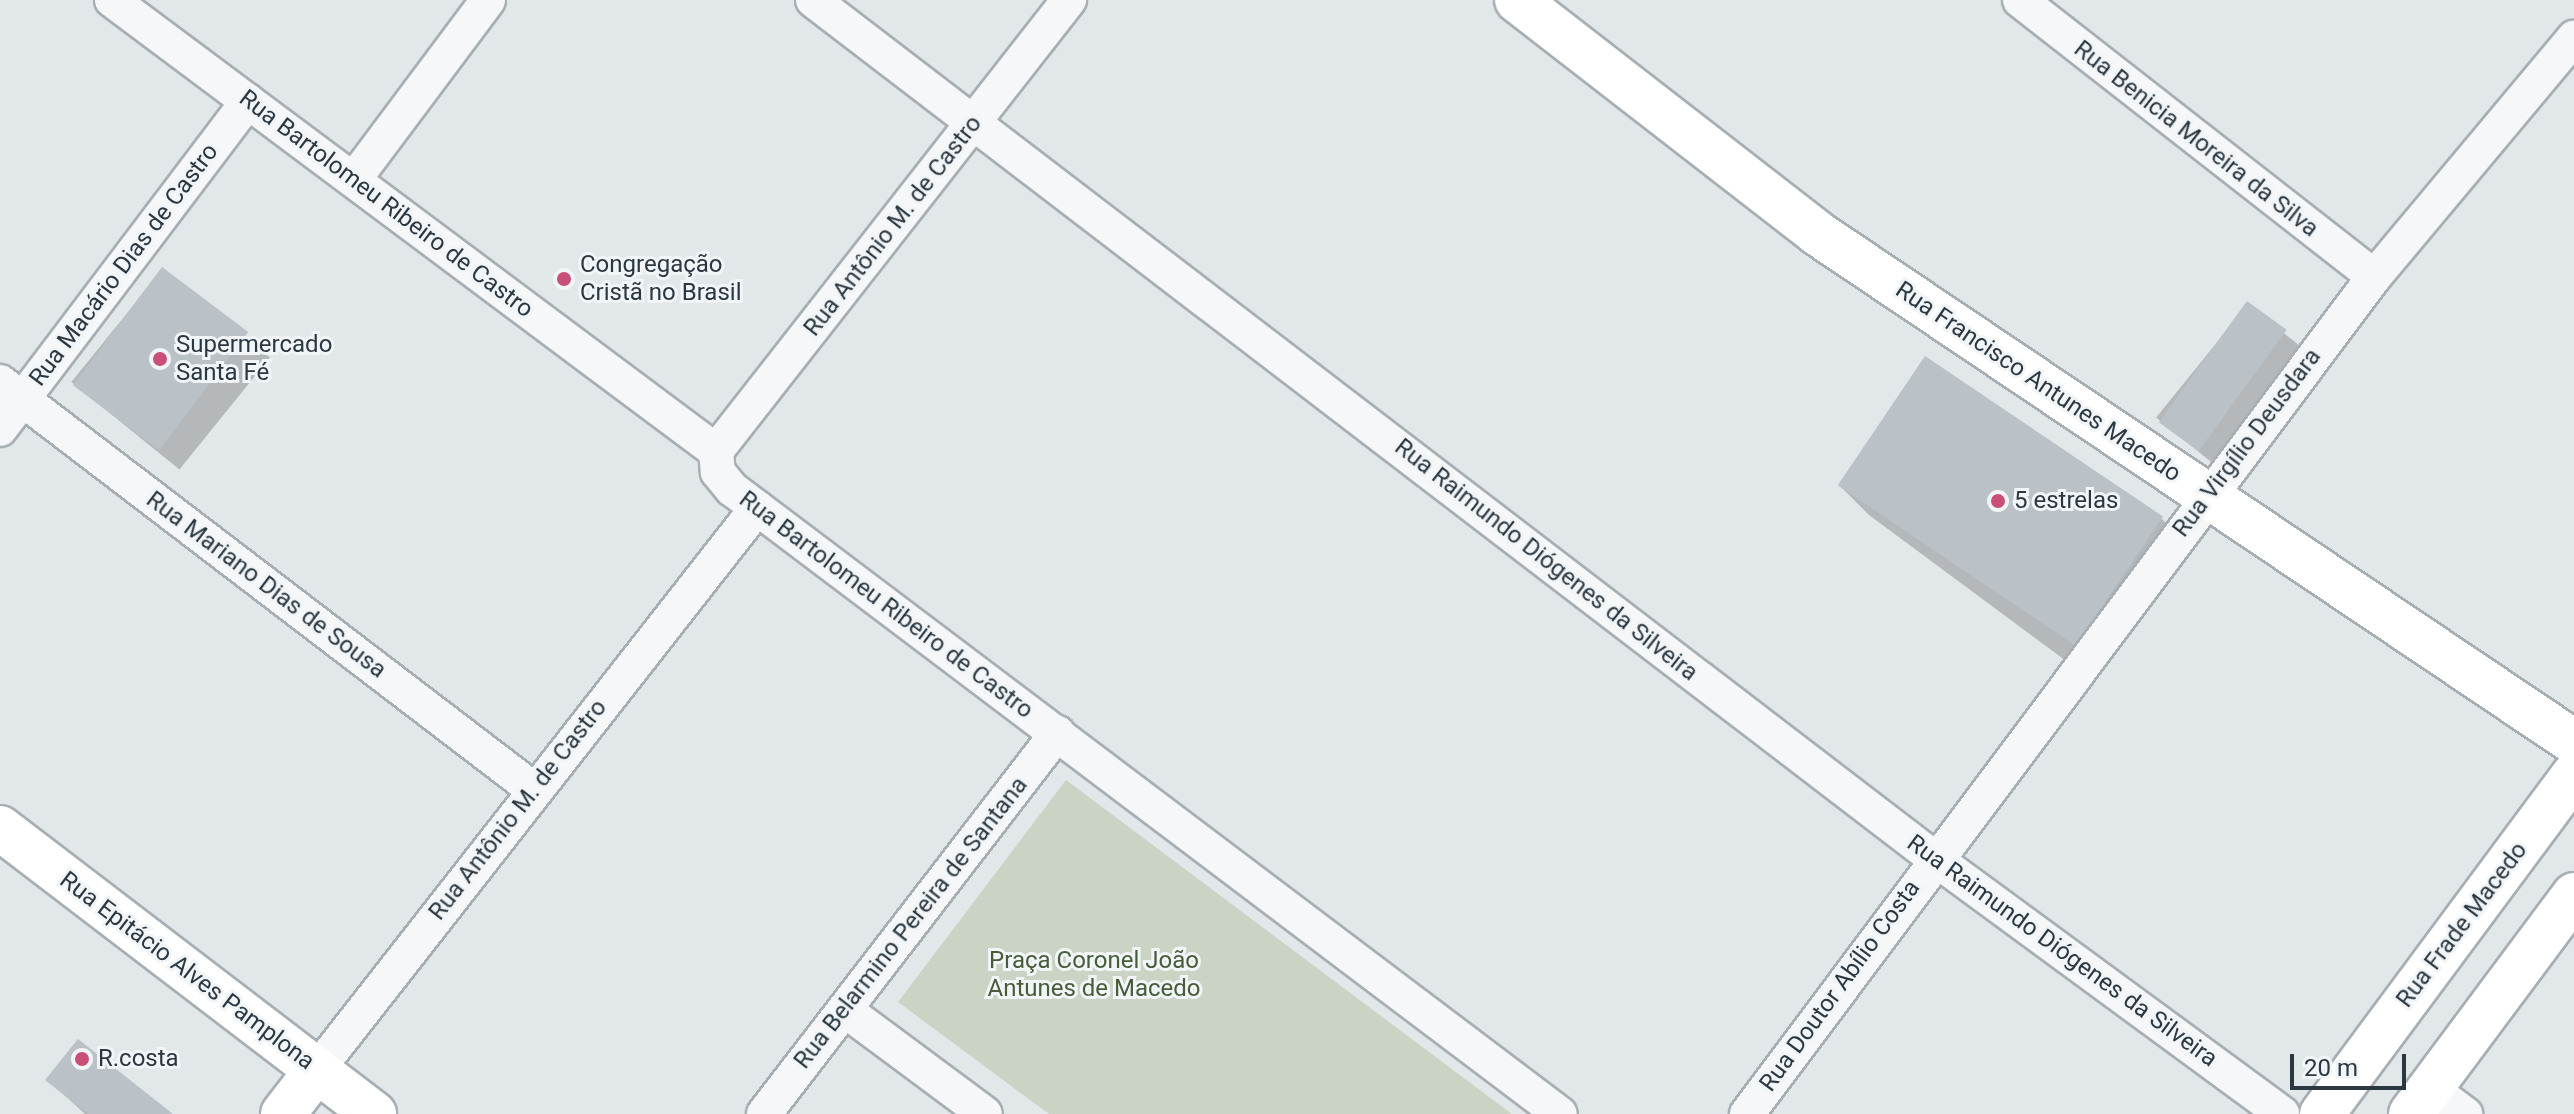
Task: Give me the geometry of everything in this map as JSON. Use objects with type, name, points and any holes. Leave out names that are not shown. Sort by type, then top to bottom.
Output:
[{"type":"street","name":"Rua Bartolomeu Ribeiro de Castro","points":[[112,0],[355,178],[716,451],[718,472],[757,508],[1560,1114]]},
{"type":"street","points":[[355,178],[488,0]]},
{"type":"street","name":"Rua Raimundo Diógenes da Silveira","points":[[813,0],[976,121],[1934,858],[2282,1114]]},
{"type":"street","name":"Rua Antônio M. de Castro","points":[[716,451],[1069,0]]},
{"type":"street","name":"Rua Francisco Antunes Macedo","points":[[1517,0],[1817,233],[2574,742]]},
{"type":"street","name":"Rua Benicia Moreira da Silva","points":[[2020,0],[2374,277]]},
{"type":"street","name":"Rua Virgílio Deusdara","points":[[1934,858],[2374,277],[2574,38]]},
{"type":"street","name":"Rua Macário Dias de Castro","points":[[0,429],[11,390],[248,101]]},
{"type":"street","name":"Rua Mariano Dias de Sousa","points":[[11,390],[533,789]]},
{"type":"street","name":"Rua Antônio M. de Castro","points":[[283,1114],[533,789],[757,508]]},
{"type":"street","name":"Rua Belarmino Pereira de Santana","points":[[764,1114],[1057,733]]},
{"type":"street","name":"Rua Frade Macedo","points":[[2322,1114],[2574,775]]},
{"type":"street","name":"Rua Epitácio Alves Pamplona","points":[[0,828],[374,1114]]},
{"type":"street","name":"Rua Doutor Abílio Costa","points":[[1747,1114],[1934,858]]},
{"type":"street","points":[[2465,1114],[2421,1101],[2574,895]]},
{"type":"street","points":[[845,1010],[985,1114]]},
{"type":"green space","name":"Praça Coronel João Antunes de Macedo","points":[[1066,780],[1512,1114],[1049,1114],[898,1002]]},
{"type":"building","name":"Supermercado Santa Fé","points":[[162,267],[248,332],[159,450],[73,385]]},
{"type":"building","points":[[2247,301],[2287,330],[2198,451],[2159,422]]},
{"type":"building","name":"5 estrelas","points":[[1925,356],[2163,516],[2076,646],[1838,485]]},
{"type":"building","name":"R.costa","points":[[78,1039],[173,1114],[88,1114],[45,1080]]},
{"type":"place","name":"Congregação Cristã no Brasil","points":[[564,279]]},
{"type":"place","name":"Supermercado Santa Fé","points":[[160,359]]},
{"type":"place","name":"5 estrelas","points":[[1998,501]]},
{"type":"place","name":"R.costa","points":[[82,1059]]}]
